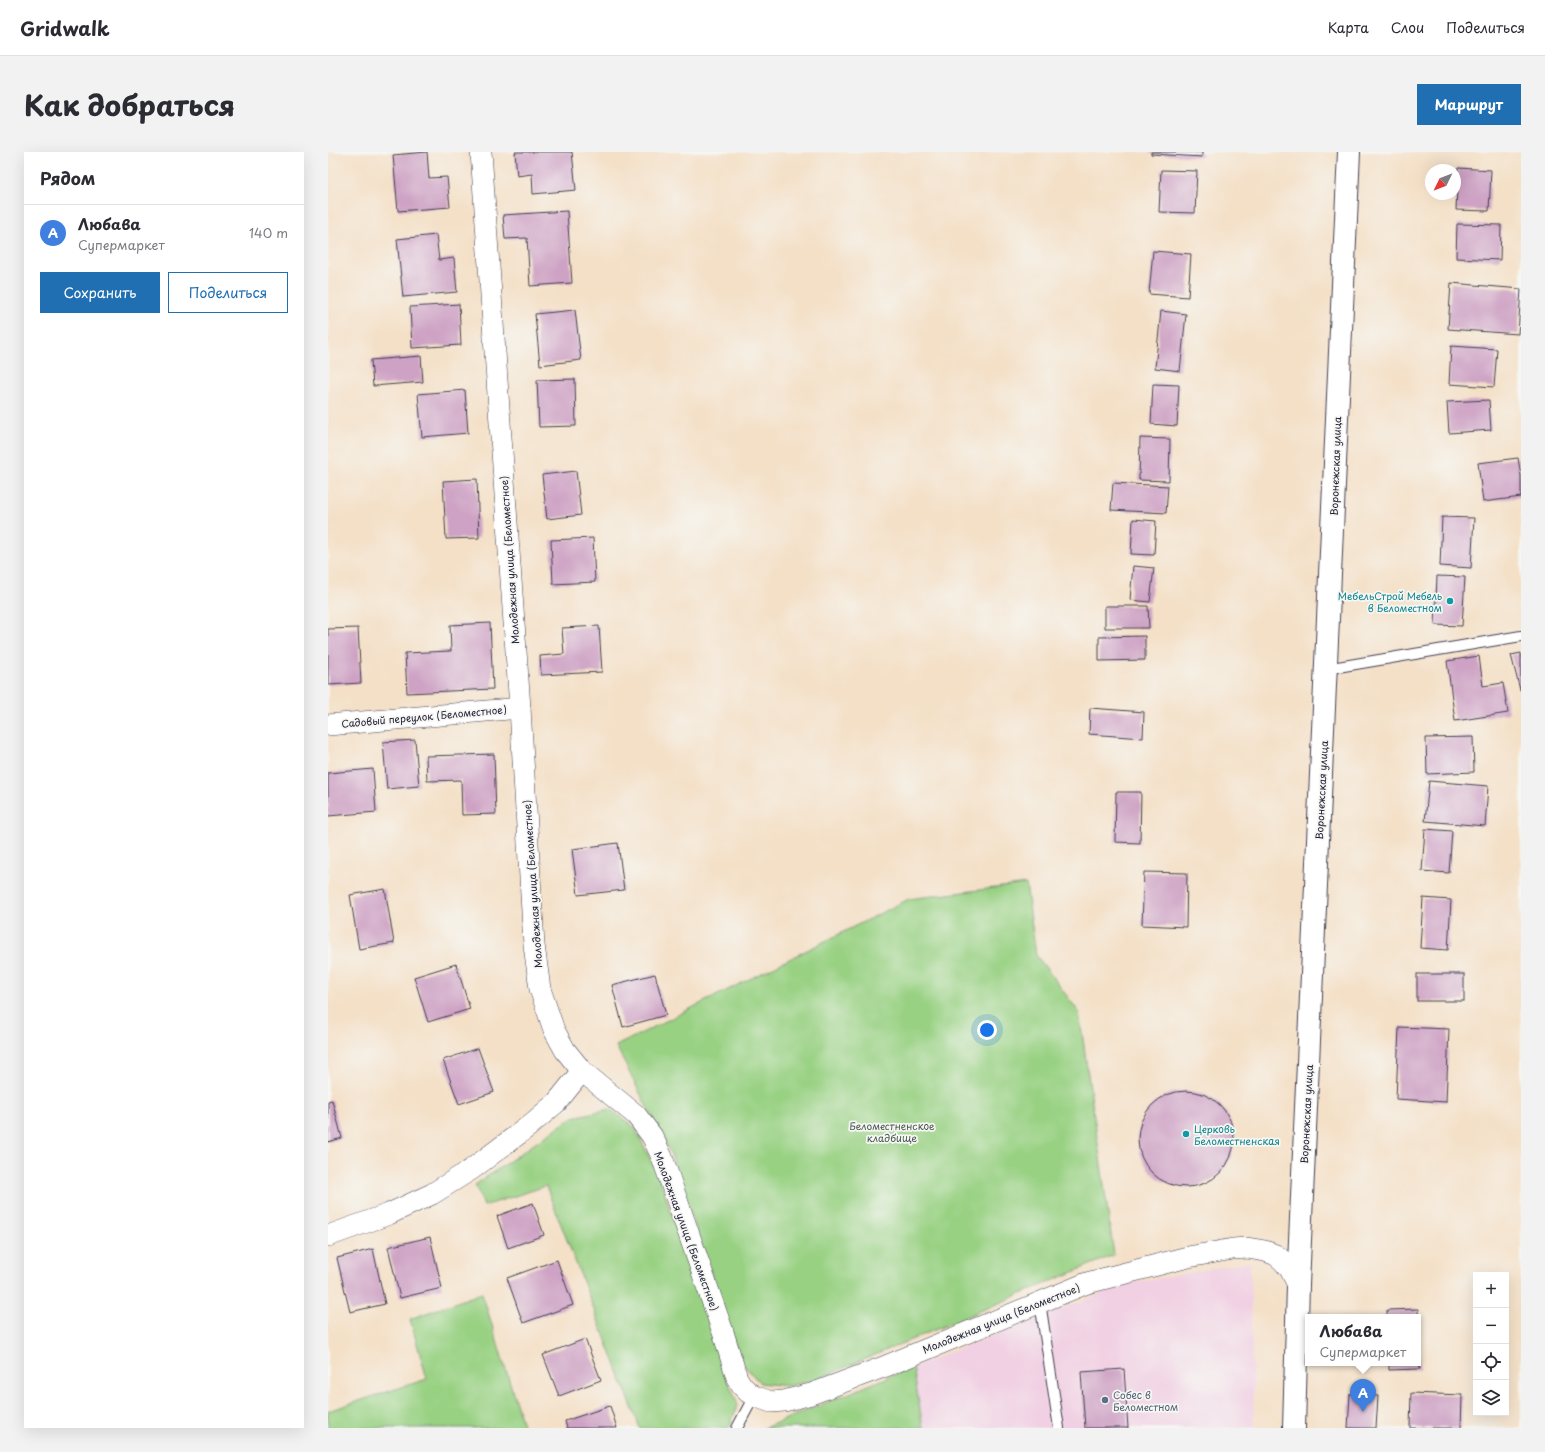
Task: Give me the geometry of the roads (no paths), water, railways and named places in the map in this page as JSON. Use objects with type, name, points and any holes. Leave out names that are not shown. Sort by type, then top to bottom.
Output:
[{"type":"street","name":"Молодежная улица (Беломестное)","points":[[481,152],[520,708],[534,945],[540,989],[554,1030],[565,1050],[582,1071],[636,1115],[652,1136],[665,1164],[742,1386],[754,1396],[771,1402],[778,1402],[811,1394],[886,1366],[1094,1281],[1188,1257],[1233,1249],[1259,1249],[1276,1255],[1290,1268],[1298,1285]]},
{"type":"street","name":"Воронежская улица","points":[[1294,1428],[1298,1285],[1348,152]]},
{"type":"street","name":"Садовый переулок (Беломестное)","points":[[328,725],[520,708]]},
{"type":"street","points":[[328,1236],[389,1214],[432,1194],[472,1169],[557,1102],[582,1071]]},
{"type":"lane","points":[[1326,669],[1521,636]]},
{"type":"lane","points":[[1040,1302],[1059,1428]]},
{"type":"lane","points":[[737,1428],[754,1396]]},
{"type":"place","name":"МебельСтрой Мебель в Беломестном","points":[[1450,601]]},
{"type":"place","name":"Церковь Беломестненская","points":[[1186,1134]]},
{"type":"place","name":"Собес в Беломестном","points":[[1105,1400]]},
{"type":"place","name":"Любава","points":[[1363,1412]]},
{"type":"park label","name":"Беломестненское кладбище","points":[[892,1130]]}]
